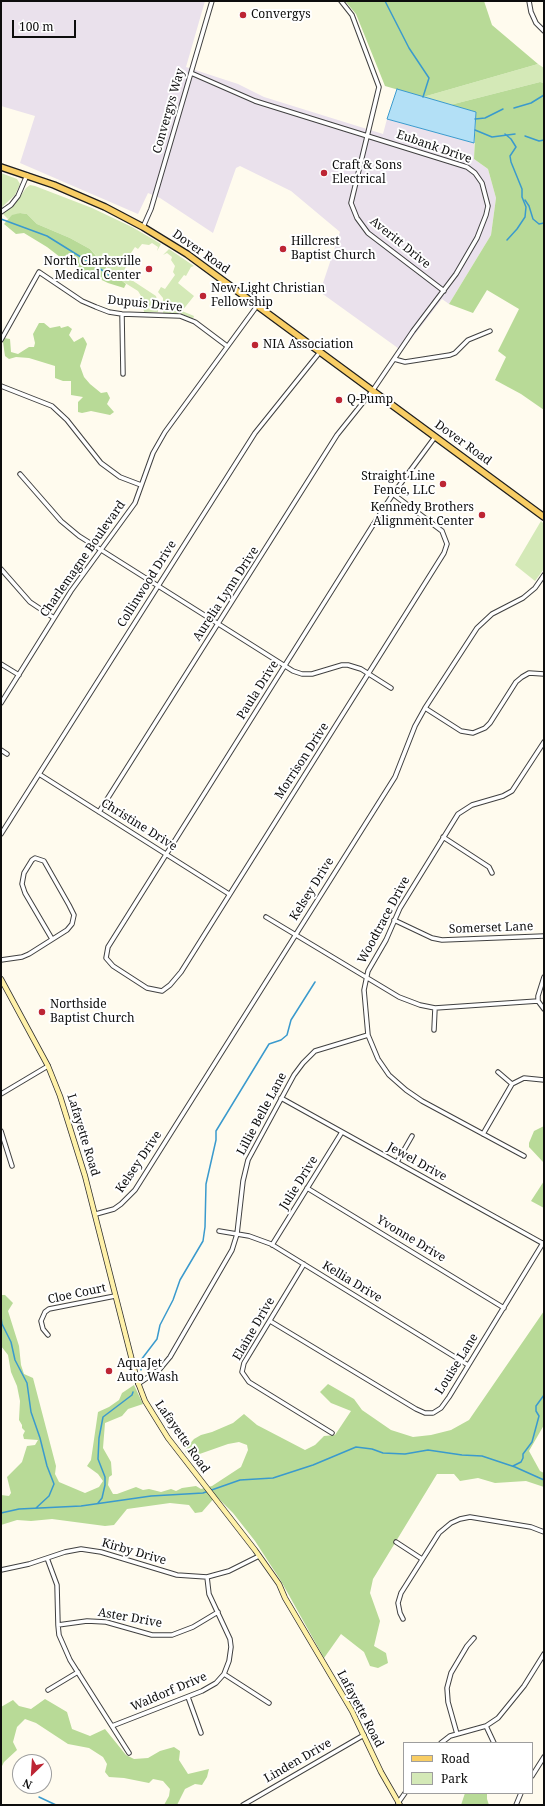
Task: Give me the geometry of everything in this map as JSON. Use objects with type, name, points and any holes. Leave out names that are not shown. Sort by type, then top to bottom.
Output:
[{"type":"main road","name":"Dover Road","points":[[1,166],[91,200],[143,227],[188,254],[544,517]]},
{"type":"main road","name":"Lafayette Road","points":[[1,979],[48,1066],[60,1096],[96,1214],[138,1384],[145,1401],[157,1423],[279,1584],[285,1598],[352,1711],[399,1804]]},
{"type":"street","name":"Convergys Way","points":[[143,227],[150,209],[212,1]]},
{"type":"street","name":"Averitt Drive","points":[[341,1],[352,15],[380,87],[351,203],[357,218],[368,233],[444,291]]},
{"type":"street","points":[[529,1],[531,12],[536,23],[544,31]]},
{"type":"street","name":"Eubank Drive","points":[[191,73],[255,100],[467,167],[475,173],[482,183],[488,206],[477,238],[444,291],[373,390]]},
{"type":"street","points":[[1,212],[11,205],[18,196],[27,175]]},
{"type":"street","name":"Dupuis Drive","points":[[1,340],[39,272],[82,301],[109,312],[186,317],[228,346]]},
{"type":"street","name":"Charlemagne Boulevard","points":[[1,703],[54,618],[100,549],[129,512],[134,503],[153,453],[165,432],[257,306]]},
{"type":"street","points":[[122,314],[123,374]]},
{"type":"street","points":[[394,359],[402,362],[412,362],[450,355],[455,353],[471,338],[490,331]]},
{"type":"street","name":"Collinwood Drive","points":[[1,834],[260,426],[320,352]]},
{"type":"street","points":[[1,386],[52,406],[67,420],[102,463],[120,477],[141,485]]},
{"type":"street","name":"Aurelia Lynn Drive","points":[[99,812],[337,435],[373,390]]},
{"type":"street","name":"Paula Drive","points":[[106,958],[107,950],[113,938],[285,665],[393,494],[435,437]]},
{"type":"street","points":[[20,474],[61,521],[79,536],[293,671],[302,674],[312,674],[342,665],[348,665],[361,669],[391,688]]},
{"type":"street","name":"Morrison Drive","points":[[106,958],[113,966],[147,988],[162,991],[170,985],[181,972],[442,557],[447,544],[445,537],[439,528],[393,494]]},
{"type":"street","points":[[1,569],[30,602],[54,618]]},
{"type":"street","name":"Kelsey Drive","points":[[96,1214],[121,1204],[134,1190],[394,777],[403,760],[415,726],[425,708],[481,624],[492,614],[523,598],[535,588],[544,575]]},
{"type":"street","points":[[1,664],[19,675]]},
{"type":"street","points":[[425,708],[466,733],[480,731],[490,723],[516,682],[528,673],[544,674]]},
{"type":"street","name":"Woodtrace Drive","points":[[524,1156],[422,1101],[393,1079],[381,1064],[368,1035],[364,999],[368,971],[386,940],[394,920],[407,896],[458,814],[472,805],[503,796],[512,791],[544,742]]},
{"type":"street","points":[[1,750],[7,754]]},
{"type":"street","name":"Christine Drive","points":[[39,774],[229,894]]},
{"type":"street","points":[[443,837],[489,867],[492,873]]},
{"type":"street","points":[[1,960],[22,957],[29,954],[67,930],[72,924],[74,915],[44,861],[35,858],[32,860],[24,873],[22,884],[25,893],[52,939]]},
{"type":"street","points":[[266,917],[366,978],[400,997],[420,1005],[435,1008],[538,1001]]},
{"type":"street","name":"Somerset Lane","points":[[394,920],[432,938],[442,940],[544,936]]},
{"type":"street","points":[[544,977],[539,991],[538,1001],[544,1009]]},
{"type":"street","points":[[434,1030],[435,1008]]},
{"type":"street","name":"Lillie Belle Lane","points":[[138,1384],[160,1369],[170,1357],[225,1264],[233,1248],[237,1234],[242,1181],[246,1166],[255,1146],[300,1066],[315,1051],[368,1035]]},
{"type":"street","points":[[1,1094],[48,1066]]},
{"type":"street","points":[[498,1072],[512,1084]]},
{"type":"street","points":[[483,1134],[512,1084],[524,1078],[544,1080]]},
{"type":"street","name":"Jewel Drive","points":[[281,1098],[544,1244]]},
{"type":"street","points":[[1,1131],[12,1166]]},
{"type":"street","name":"Julie Drive","points":[[272,1245],[342,1132]]},
{"type":"street","points":[[397,1162],[412,1136]]},
{"type":"street","name":"Yvonne Drive","points":[[307,1188],[504,1308]]},
{"type":"street","name":"Kellia Drive","points":[[219,1231],[255,1238],[272,1245],[468,1365]]},
{"type":"street","name":"Louise Lane","points":[[270,1320],[414,1409],[425,1413],[432,1413],[441,1408],[544,1244]]},
{"type":"street","name":"Elaine Drive","points":[[304,1264],[244,1363],[242,1367],[243,1375],[249,1382],[332,1432]]},
{"type":"street","name":"Cloe Court","points":[[48,1335],[43,1329],[41,1321],[45,1312],[49,1309],[116,1296]]},
{"type":"street","points":[[403,1620],[398,1607],[399,1597],[422,1559],[444,1528],[460,1518],[478,1518],[531,1527],[544,1532]]},
{"type":"street","points":[[396,1542],[422,1559]]},
{"type":"street","name":"Kirby Drive","points":[[1,1570],[29,1564],[73,1550],[90,1550],[177,1575],[207,1577],[229,1571],[259,1556]]},
{"type":"street","points":[[47,1558],[58,1585],[58,1625],[62,1641],[70,1660],[129,1754]]},
{"type":"street","name":"Waldorf Drive","points":[[112,1726],[210,1687],[224,1674],[228,1667],[231,1647],[227,1631],[209,1594],[207,1577]]},
{"type":"street","name":"Aster Drive","points":[[58,1625],[88,1621],[106,1622],[152,1634],[172,1635],[193,1627],[218,1612]]},
{"type":"street","points":[[456,1734],[448,1702],[448,1688],[452,1673],[474,1638]]},
{"type":"street","points":[[442,1742],[450,1736],[486,1726],[498,1718],[508,1708],[544,1654]]},
{"type":"street","points":[[48,1690],[78,1672]]},
{"type":"street","points":[[224,1674],[269,1703]]},
{"type":"street","points":[[188,1697],[201,1733]]},
{"type":"street","points":[[486,1726],[494,1742]]},
{"type":"street","name":"Linden Drive","points":[[243,1805],[364,1735]]},
{"type":"street","points":[[533,1774],[544,1757]]},
{"type":"street","points":[[399,1804],[404,1794]]},
{"type":"street","points":[[516,1805],[521,1794]]},
{"type":"shaded area","points":[[1,1],[205,1],[186,67],[238,84],[264,97],[383,134],[387,119],[474,143],[474,159],[488,169],[496,198],[491,235],[449,304],[442,299],[402,351],[320,292],[340,232],[291,191],[240,166],[236,168],[213,233],[160,198],[148,193],[138,214],[20,163],[35,116],[1,106]]},
{"type":"green space","points":[[345,1],[484,1],[492,25],[538,64],[423,97],[385,86],[356,14]]},
{"type":"green space","points":[[538,64],[544,68],[544,83],[540,82],[450,105],[423,97]]},
{"type":"green space","points":[[540,82],[544,83],[544,410],[521,394],[495,380],[506,357],[498,351],[519,309],[487,290],[473,313],[449,304],[491,235],[496,198],[488,169],[474,159],[476,112],[450,105]]},
{"type":"green space","points":[[1,173],[17,179],[20,184],[15,195],[1,208]]},
{"type":"green space","points":[[30,185],[92,208],[132,227],[161,244],[157,251],[158,247],[152,243],[149,245],[142,244],[138,249],[135,247],[125,262],[127,264],[124,271],[127,277],[156,296],[158,312],[144,312],[141,296],[138,291],[117,278],[90,249],[70,238],[37,224],[27,214],[20,213],[8,219],[3,214],[15,204],[26,188]]},
{"type":"green space","points":[[20,213],[27,214],[37,224],[70,238],[90,249],[109,271],[126,284],[124,288],[108,283],[69,264],[47,247],[24,233],[16,234],[4,224],[12,215]]},
{"type":"green space","points":[[169,249],[194,266],[191,267],[186,276],[184,275],[178,283],[194,296],[182,311],[194,316],[193,319],[182,314],[163,313],[163,298],[158,292],[161,287],[165,289],[175,275],[173,272],[175,266],[171,260],[172,257],[167,253],[163,255]]},
{"type":"green space","points":[[39,323],[44,323],[50,328],[60,326],[61,328],[68,326],[72,329],[69,335],[74,342],[83,337],[87,344],[80,366],[84,377],[101,393],[107,392],[110,398],[107,404],[114,412],[110,415],[91,411],[82,413],[78,412],[78,402],[83,397],[71,395],[71,381],[63,381],[55,378],[55,366],[29,358],[16,357],[9,359],[5,356],[3,342],[4,338],[10,339],[11,352],[18,354],[29,347],[34,347],[35,343],[33,334]]},
{"type":"green space","points":[[541,521],[544,524],[544,569],[535,581],[515,565]]},
{"type":"green space","points":[[544,1126],[544,1163],[529,1147],[529,1143],[534,1131]]},
{"type":"green space","points":[[544,1181],[544,1208],[531,1201]]},
{"type":"green space","points":[[1,1295],[5,1295],[13,1303],[8,1311],[19,1346],[21,1365],[24,1374],[33,1378],[56,1466],[55,1474],[59,1482],[85,1493],[99,1487],[103,1481],[98,1474],[87,1466],[91,1460],[98,1412],[119,1400],[122,1393],[134,1385],[143,1404],[128,1409],[122,1416],[105,1423],[103,1448],[111,1462],[112,1475],[109,1477],[108,1485],[113,1494],[136,1487],[143,1490],[149,1489],[161,1492],[171,1489],[176,1491],[182,1488],[196,1486],[201,1489],[212,1486],[241,1467],[248,1450],[247,1445],[239,1442],[228,1444],[191,1457],[185,1452],[187,1447],[194,1439],[233,1423],[244,1414],[257,1425],[305,1450],[315,1445],[324,1436],[335,1435],[351,1411],[331,1403],[320,1392],[328,1384],[354,1399],[362,1410],[391,1430],[413,1437],[431,1435],[451,1430],[469,1420],[544,1311],[544,1425],[529,1451],[540,1471],[544,1473],[544,1487],[526,1481],[495,1483],[478,1478],[460,1481],[454,1474],[437,1474],[373,1579],[370,1593],[380,1621],[374,1646],[386,1653],[388,1663],[378,1668],[370,1666],[364,1652],[341,1634],[324,1658],[281,1581],[255,1541],[233,1513],[216,1496],[202,1512],[195,1513],[189,1505],[170,1503],[127,1509],[114,1525],[105,1526],[52,1519],[31,1521],[17,1520],[1,1525],[1,1495],[9,1496],[11,1493],[7,1477],[22,1462],[27,1446],[35,1445],[38,1440],[24,1439],[23,1435],[25,1431],[19,1420],[20,1401],[17,1386],[11,1372],[8,1355],[1,1346]]},
{"type":"green space","points":[[45,1699],[67,1712],[72,1729],[90,1736],[105,1729],[126,1755],[134,1759],[148,1758],[160,1751],[174,1747],[180,1751],[179,1760],[188,1774],[209,1769],[207,1777],[202,1785],[195,1784],[185,1789],[177,1805],[164,1805],[169,1796],[170,1789],[163,1781],[153,1779],[149,1783],[124,1778],[109,1777],[105,1772],[107,1764],[103,1757],[89,1748],[68,1744],[36,1723],[25,1719],[17,1727],[13,1742],[17,1750],[4,1762],[1,1768],[1,1707],[13,1700],[19,1706],[31,1709]]},
{"type":"green space","points":[[465,1794],[487,1794],[489,1805],[461,1805]]},
{"type":"water","points":[[397,89],[476,112],[474,143],[387,119]]},
{"type":"waterway","points":[[385,1],[409,48],[429,78],[423,97]]},
{"type":"waterway","points":[[514,108],[531,103],[544,95]]},
{"type":"waterway","points":[[475,119],[485,118],[503,109]]},
{"type":"waterway","points":[[475,130],[492,137],[515,134]]},
{"type":"waterway","points":[[505,134],[511,139],[516,147],[510,156],[522,189],[522,197],[526,207],[525,217],[507,240]]},
{"type":"waterway","points":[[525,136],[539,141],[544,140]]},
{"type":"waterway","points":[[525,200],[529,206],[533,219],[539,224],[544,223]]},
{"type":"waterway","points":[[1,219],[47,236],[105,272],[113,279]]},
{"type":"waterway","points":[[141,1370],[141,1360],[157,1339],[160,1325],[173,1300],[180,1280],[203,1241],[205,1227],[206,1184],[216,1140],[216,1131],[269,1044],[281,1040],[287,1035],[291,1020],[315,982]]},
{"type":"waterway","points":[[1,1317],[2,1324],[11,1342],[15,1360],[27,1383],[31,1412],[54,1484],[49,1496],[36,1508]]},
{"type":"waterway","points":[[98,1503],[102,1498],[105,1485],[105,1477],[98,1459],[99,1438],[103,1417],[132,1395],[133,1392]]},
{"type":"waterway","points":[[513,1466],[521,1462],[523,1454],[532,1442],[539,1416],[536,1411],[536,1406],[544,1395]]},
{"type":"waterway","points":[[1,1513],[19,1509],[81,1506],[151,1496],[203,1493],[240,1480],[273,1478],[313,1465],[356,1447],[372,1449],[383,1453],[405,1454],[428,1450],[462,1455],[482,1456],[515,1467],[544,1480]]},
{"type":"waterway","points":[[39,1797],[56,1805]]},
{"type":"place","name":"Convergys","points":[[243,15]]},
{"type":"place","name":"Craft & Sons Electrical","points":[[324,173]]},
{"type":"place","name":"Hillcrest Baptist Church","points":[[283,249]]},
{"type":"place","name":"North Clarksville Medical Center","points":[[149,269]]},
{"type":"place","name":"New Light Christian Fellowship","points":[[203,296]]},
{"type":"place","name":"NIA Association","points":[[255,345]]},
{"type":"place","name":"Q-Pump","points":[[339,400]]},
{"type":"place","name":"Straight Line Fence, LLC","points":[[443,484]]},
{"type":"place","name":"Kennedy Brothers Alignment Center","points":[[482,515]]},
{"type":"place","name":"Northside Baptist Church","points":[[42,1012]]},
{"type":"place","name":"AquaJet Auto Wash","points":[[109,1371]]}]
